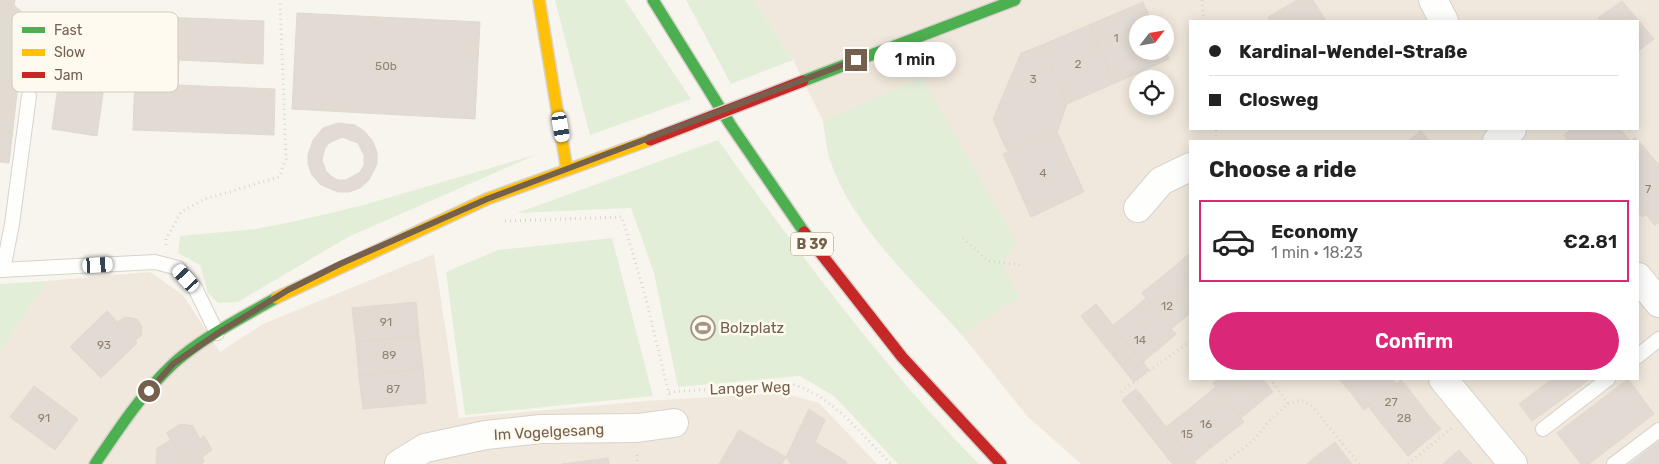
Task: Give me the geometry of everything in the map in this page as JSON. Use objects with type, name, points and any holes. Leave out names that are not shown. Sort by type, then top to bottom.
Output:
[{"type":"street","points":[[539,0],[567,170]]},
{"type":"street","name":"B 39","points":[[653,0],[711,96],[820,255],[926,384],[1001,464]]},
{"type":"street","points":[[95,464],[126,418],[173,364],[218,333],[288,290],[487,199],[650,140],[1015,0]]},
{"type":"street","points":[[1433,0],[1443,20]]},
{"type":"street","points":[[1498,140],[1511,130]]},
{"type":"street","points":[[1521,130],[1529,140]]},
{"type":"street","points":[[1138,208],[1161,181],[1189,168]]},
{"type":"street","points":[[1639,278],[1659,303]]},
{"type":"street","points":[[1444,380],[1513,464]]},
{"type":"street","name":"Im Vogelgesang","points":[[399,464],[425,448],[486,435],[541,429],[636,428],[674,423]]},
{"type":"lane","points":[[29,96],[12,224],[1,270],[155,262],[178,268],[195,288],[218,333]]},
{"type":"lane","points":[[1639,355],[1659,339]]},
{"type":"lane","points":[[1543,429],[1607,380]]},
{"type":"lane","points":[[1614,464],[1659,430]]},
{"type":"path","points":[[166,265],[166,239],[181,212],[205,198],[279,177],[286,159],[280,0]]},
{"type":"path","points":[[1202,0],[1204,20]]},
{"type":"path","points":[[487,199],[506,222],[622,217],[643,288],[669,392],[674,423]]},
{"type":"path","points":[[963,238],[988,261],[1022,265]]},
{"type":"path","points":[[1121,392],[1189,342]]},
{"type":"path","points":[[1272,380],[1288,404]]},
{"type":"path","name":"Langer Weg","points":[[669,392],[792,384],[805,388],[822,396],[837,409],[891,464]]},
{"type":"path","points":[[1222,464],[1254,440],[1268,422],[1288,404],[1301,400],[1312,406],[1359,464]]},
{"type":"path","points":[[1408,464],[1470,414]]},
{"type":"shaded area","points":[[754,0],[1659,0],[1659,464],[1081,464],[1027,416],[962,335],[876,239],[847,198],[829,159],[823,121],[793,60]]},
{"type":"shaded area","points":[[434,254],[459,418],[646,401],[783,393],[819,403],[877,464],[0,464],[0,351],[47,281],[150,272],[183,295],[220,352],[263,324]]},
{"type":"green space","points":[[555,0],[625,0],[691,99],[590,135]]},
{"type":"green space","points":[[686,0],[754,0],[793,60],[731,84]]},
{"type":"green space","points":[[922,78],[1017,243],[1007,255],[1003,270],[1020,296],[962,335],[887,253],[853,207],[840,184],[830,159],[823,121]]},
{"type":"green space","points":[[718,140],[810,266],[875,348],[908,388],[979,464],[898,464],[834,396],[800,376],[678,387],[654,273],[631,208],[517,213]]},
{"type":"green space","points":[[538,154],[348,237],[238,302],[218,303],[208,293],[200,265],[178,253],[180,236],[256,229],[305,219],[360,206]]},
{"type":"green space","points":[[612,238],[653,396],[465,415],[446,272],[498,250]]},
{"type":"green space","points":[[47,281],[0,351],[0,284]]},
{"type":"building","points":[[0,0],[15,0],[14,5],[22,12],[12,12],[12,92],[17,92],[9,163],[0,162]]},
{"type":"building","points":[[1297,0],[1313,0],[1325,20],[1270,20],[1268,17]]},
{"type":"building","points":[[1622,1],[1638,20],[1601,20],[1598,18]]},
{"type":"building","points":[[1143,2],[1149,15],[1129,15],[1129,60],[1167,60],[1144,70],[1129,70],[1129,77],[1115,83],[1089,25]]},
{"type":"building","points":[[297,13],[480,22],[475,119],[292,109]]},
{"type":"building","points":[[178,18],[264,21],[263,64],[179,60],[178,85]]},
{"type":"building","points":[[1639,21],[1654,39],[1639,50]]},
{"type":"building","points":[[1089,25],[1115,83],[1067,104],[1042,45]]},
{"type":"building","points":[[1042,45],[1067,104],[1057,132],[1007,151],[993,119],[1021,53]]},
{"type":"building","points":[[178,85],[275,89],[274,135],[133,130],[134,92],[178,92]]},
{"type":"building","points":[[57,92],[103,92],[97,136],[52,129]]},
{"type":"building","points":[[338,123],[355,125],[372,140],[377,152],[377,164],[369,180],[360,188],[349,192],[338,192],[321,185],[312,175],[308,164],[308,155],[313,140],[323,128]],"holes":[[[342,137],[358,143],[364,155],[364,165],[360,172],[346,180],[338,180],[331,176],[326,171],[322,160],[325,148],[329,143]]]},
{"type":"building","points":[[1571,130],[1621,130],[1629,140],[1567,140],[1564,135]]},
{"type":"building","points":[[1421,131],[1428,140],[1409,140]]},
{"type":"building","points":[[1057,132],[1084,192],[1031,217],[1003,154]]},
{"type":"building","points":[[1639,142],[1659,165],[1659,222],[1655,226],[1646,214],[1642,217],[1639,213]]},
{"type":"building","points":[[1189,254],[1189,283],[1175,266]]},
{"type":"building","points":[[1175,266],[1189,283],[1188,315],[1159,279]]},
{"type":"building","points":[[1159,279],[1188,315],[1171,329],[1142,293]]},
{"type":"building","points":[[1146,298],[1176,334],[1161,347],[1131,311]]},
{"type":"building","points":[[416,302],[419,336],[356,342],[352,308]]},
{"type":"building","points":[[1096,304],[1102,311],[1087,324],[1081,316]]},
{"type":"building","points":[[107,311],[117,322],[126,317],[137,319],[142,327],[141,336],[135,340],[137,343],[101,378],[70,347]]},
{"type":"building","points":[[1102,311],[1108,319],[1093,331],[1087,324]]},
{"type":"building","points":[[1131,311],[1161,347],[1143,362],[1113,325]]},
{"type":"building","points":[[1108,319],[1115,328],[1100,340],[1093,331]]},
{"type":"building","points":[[1115,328],[1122,336],[1107,349],[1100,340]]},
{"type":"building","points":[[419,336],[423,369],[359,376],[356,342]]},
{"type":"building","points":[[1122,336],[1128,344],[1113,356],[1107,349]]},
{"type":"building","points":[[1128,344],[1136,353],[1121,366],[1113,356]]},
{"type":"building","points":[[1136,353],[1143,362],[1128,375],[1121,366]]},
{"type":"building","points":[[1143,362],[1149,370],[1134,382],[1128,375]]},
{"type":"building","points":[[423,369],[426,403],[363,409],[359,376]]},
{"type":"building","points":[[1217,380],[1239,380],[1258,404],[1241,418],[1213,383]]},
{"type":"building","points":[[1239,380],[1264,380],[1273,392],[1258,404]]},
{"type":"building","points":[[1340,380],[1368,380],[1351,393]]},
{"type":"building","points":[[1368,380],[1394,380],[1397,384],[1364,410],[1351,393]]},
{"type":"building","points":[[1401,380],[1415,397],[1381,423],[1368,406]]},
{"type":"building","points":[[1551,380],[1589,380],[1532,421],[1519,404]]},
{"type":"building","points":[[1627,380],[1629,380],[1654,414],[1589,464],[1581,464],[1557,433]]},
{"type":"building","points":[[34,386],[78,419],[55,450],[10,417]]},
{"type":"building","points":[[1216,387],[1244,422],[1227,435],[1200,400]]},
{"type":"building","points":[[1136,389],[1143,397],[1128,408],[1122,400]]},
{"type":"building","points":[[1143,397],[1150,406],[1135,417],[1128,408]]},
{"type":"building","points":[[1415,397],[1427,413],[1394,439],[1381,423]]},
{"type":"building","points":[[1200,400],[1227,435],[1212,447],[1184,413]]},
{"type":"building","points":[[1150,406],[1156,414],[1142,425],[1135,417]]},
{"type":"building","points":[[809,409],[825,420],[815,442],[847,462],[846,464],[791,464],[786,457]]},
{"type":"building","points":[[1184,413],[1212,447],[1194,462],[1166,427]]},
{"type":"building","points":[[1427,413],[1441,429],[1408,456],[1394,439]]},
{"type":"building","points":[[1156,414],[1162,422],[1148,433],[1142,425]]},
{"type":"building","points":[[1162,422],[1169,430],[1155,442],[1148,433]]},
{"type":"building","points":[[181,424],[193,426],[200,439],[204,436],[212,450],[202,457],[204,462],[201,464],[188,464],[166,433]]},
{"type":"building","points":[[739,430],[786,457],[782,464],[719,464]]},
{"type":"building","points":[[1169,430],[1175,438],[1161,449],[1155,442]]},
{"type":"building","points":[[1175,438],[1183,447],[1168,459],[1161,449]]},
{"type":"building","points":[[171,440],[188,464],[156,464],[157,448]]},
{"type":"building","points":[[1659,441],[1659,464],[1630,464]]},
{"type":"building","points":[[1335,442],[1352,464],[1327,464],[1319,454]]},
{"type":"building","points":[[1183,447],[1190,456],[1179,464],[1173,464],[1168,459]]},
{"type":"building","points":[[1459,450],[1472,464],[1443,464]]},
{"type":"building","points":[[1319,454],[1327,464],[1307,464]]},
{"type":"building","points":[[1190,456],[1196,464],[1179,464]]},
{"type":"building","points":[[608,458],[609,464],[562,464]]},
{"type":"traffic: fast","points":[[653,0],[730,124],[804,232]]},
{"type":"traffic: fast","points":[[803,81],[1015,0]]},
{"type":"traffic: fast","points":[[95,464],[141,399],[173,364],[209,337],[276,298]]},
{"type":"traffic: slow","points":[[539,0],[567,170]]},
{"type":"traffic: slow","points":[[276,298],[487,199],[650,140]]},
{"type":"traffic: jam","points":[[650,140],[803,81]]},
{"type":"traffic: jam","points":[[804,232],[902,357],[1001,464]]},
{"type":"place","name":"Bolzplatz","points":[[703,328]]},
{"type":"route","points":[[149,391],[173,364],[218,333],[288,290],[340,264],[487,199],[650,140],[856,60]]}]
